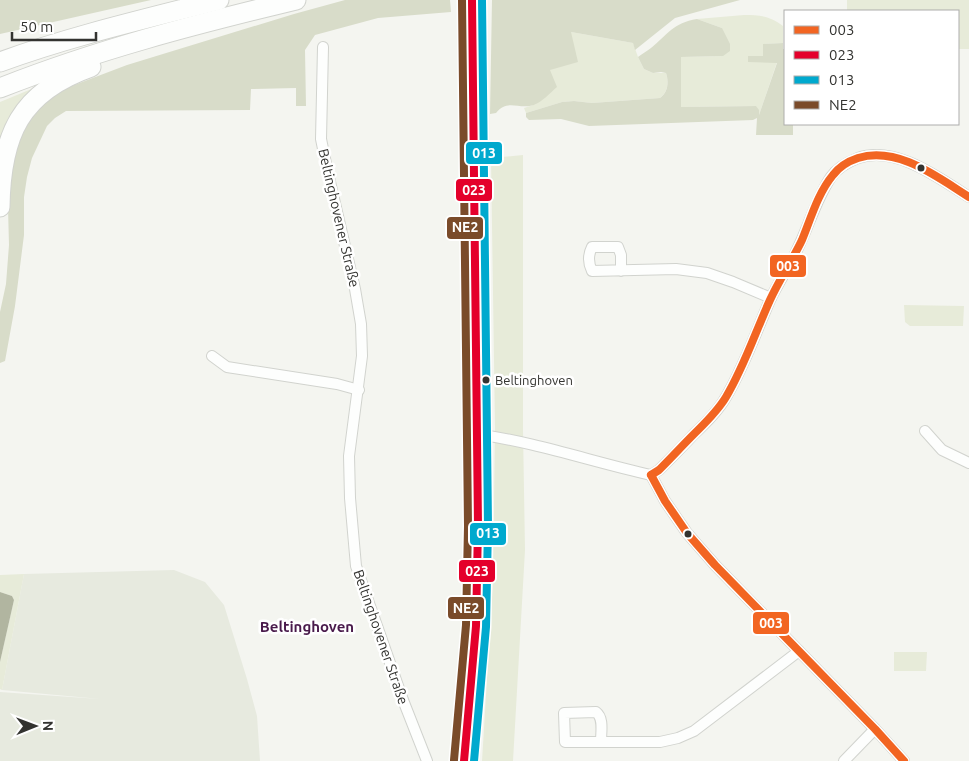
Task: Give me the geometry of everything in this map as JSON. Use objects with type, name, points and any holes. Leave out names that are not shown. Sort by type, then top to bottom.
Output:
[{"type":"highway","points":[[0,62],[33,50],[219,0]]},
{"type":"highway","points":[[0,88],[114,48],[296,0]]},
{"type":"highway","points":[[0,206],[2,174],[8,143],[15,127],[33,101],[62,80],[86,68],[128,53],[172,32]]},
{"type":"highway","points":[[0,48],[33,50]]},
{"type":"main road","points":[[464,761],[476,626],[478,526],[472,4]]},
{"type":"street","name":"Beltinghovener Straße","points":[[323,46],[322,139],[361,324],[362,356],[359,390],[349,456],[350,498],[356,566],[426,761]]},
{"type":"street","points":[[651,475],[659,470],[715,414],[722,403],[741,368],[771,298],[797,250],[817,203],[831,177],[843,165],[860,158],[879,154],[896,158],[920,167],[969,197]]},
{"type":"street","points":[[621,271],[676,269],[707,273],[771,298]]},
{"type":"street","points":[[212,356],[227,367],[337,384],[359,390]]},
{"type":"street","points":[[925,431],[942,450],[969,462]]},
{"type":"street","points":[[476,434],[559,451],[651,475],[687,533],[904,761]]},
{"type":"street","points":[[601,741],[601,717],[598,713],[564,713],[565,742],[660,742],[678,738],[694,731],[799,651]]},
{"type":"street","points":[[844,761],[875,729]]},
{"type":"street","points":[[455,761],[465,743]]},
{"type":"shaded area","points":[[0,0],[151,0],[0,34]]},
{"type":"shaded area","points":[[345,0],[450,0],[451,12],[378,18],[315,35],[305,50],[306,106],[296,106],[296,88],[251,89],[250,110],[66,111],[47,126],[32,158],[27,177],[24,197],[24,235],[15,306],[5,361],[0,363],[0,312],[6,284],[9,245],[8,208],[10,177],[14,153],[23,132],[34,114],[50,98],[69,87],[127,65]]},
{"type":"shaded area","points":[[492,0],[740,0],[675,18],[635,50],[633,43],[571,32],[578,62],[550,70],[557,87],[543,100],[534,105],[509,105],[496,113],[490,114]]},
{"type":"shaded area","points":[[847,0],[969,0],[969,49],[959,49],[959,10],[847,10]]},
{"type":"shaded area","points":[[744,15],[765,17],[783,26],[783,43],[764,44],[763,56],[748,56],[748,62],[777,62],[758,118],[756,106],[681,107],[681,57],[723,56],[722,28],[697,19]]},
{"type":"shaded area","points":[[697,19],[722,28],[730,44],[730,51],[723,56],[681,57],[681,107],[756,106],[759,110],[759,115],[777,63],[748,62],[748,56],[763,56],[763,44],[783,43],[784,125],[793,125],[793,135],[756,135],[757,118],[753,120],[589,126],[561,119],[529,120],[526,117],[526,113],[562,102],[592,103],[660,98],[665,93],[667,87],[666,73],[653,73],[644,69],[638,57],[676,26]]},
{"type":"shaded area","points":[[571,32],[633,43],[644,69],[653,73],[666,73],[668,83],[665,93],[660,98],[592,103],[562,102],[526,113],[524,108],[536,104],[550,70]]},
{"type":"shaded area","points":[[46,83],[0,154],[0,102]]},
{"type":"shaded area","points":[[523,155],[525,550],[513,761],[482,761],[493,580],[495,428],[491,158]]},
{"type":"shaded area","points":[[904,305],[964,306],[963,326],[910,326],[905,322]]},
{"type":"shaded area","points":[[174,570],[205,582],[224,605],[257,716],[260,761],[0,761],[0,692],[100,699],[2,690],[24,574]]},
{"type":"shaded area","points":[[24,574],[2,690],[0,689],[0,662],[14,600],[12,596],[0,592],[0,575]]},
{"type":"shaded area","points":[[0,592],[12,596],[14,600],[0,662]]},
{"type":"shaded area","points":[[894,652],[927,652],[926,671],[894,671]]},
{"type":"transit line","name":"NE2","points":[[454,760],[466,625],[468,526],[462,0]]},
{"type":"transit line","name":"023","points":[[464,761],[476,626],[478,526],[472,0]]},
{"type":"transit line","name":"013","points":[[474,761],[486,627],[488,526],[482,0]]},
{"type":"transit line","name":"003","points":[[651,475],[659,470],[706,422],[726,397],[744,362],[774,293],[802,240],[819,198],[838,169],[858,158],[873,155],[888,156],[916,165],[969,197]]},
{"type":"transit line","name":"003","points":[[651,475],[665,501],[687,533],[715,565],[904,761]]},
{"type":"place","name":"Beltinghoven","points":[[486,380]]},
{"type":"district","name":"Beltinghoven","points":[[307,627]]}]
